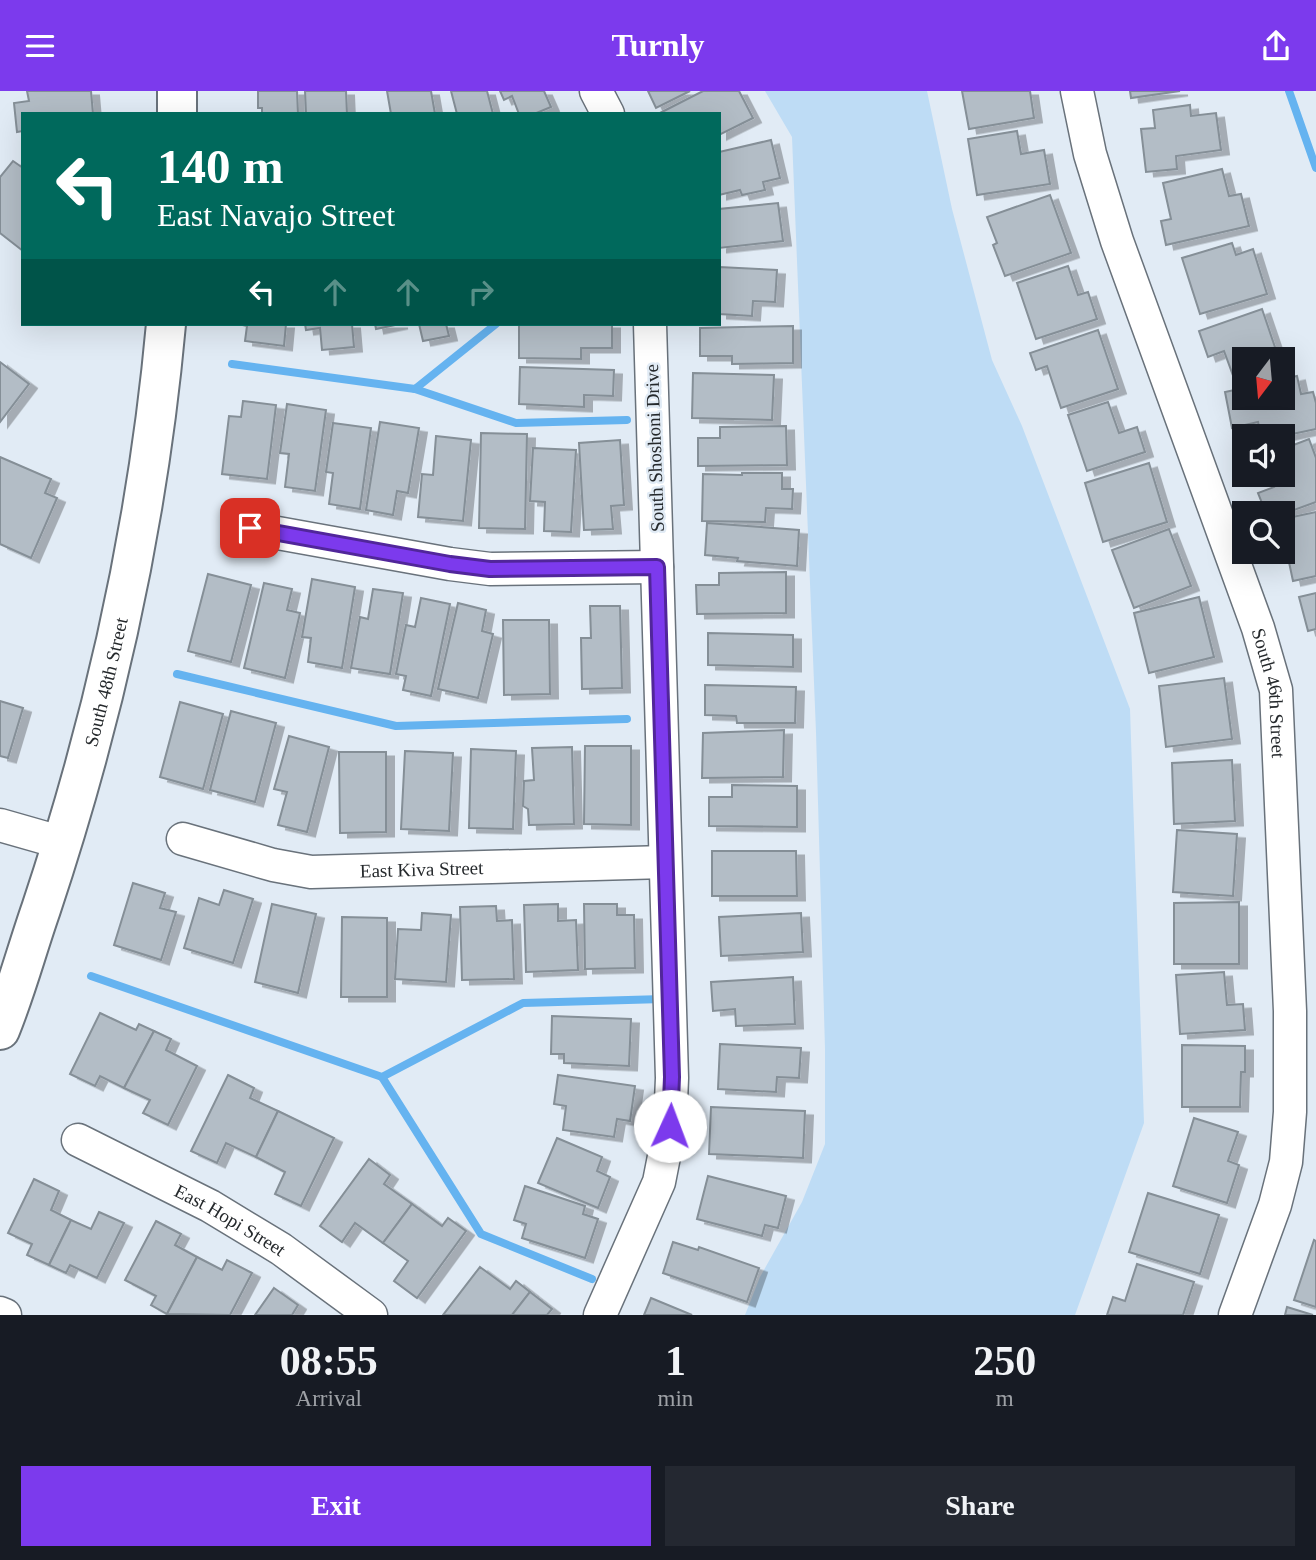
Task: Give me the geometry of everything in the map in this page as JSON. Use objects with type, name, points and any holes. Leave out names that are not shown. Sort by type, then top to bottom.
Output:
[{"type":"main road","points":[[177,91],[177,112]]},
{"type":"main road","name":"South 48th Street","points":[[0,1030],[63,843],[116,648],[145,481],[162,371],[166,326]]},
{"type":"street","points":[[596,91],[607,112]]},
{"type":"street","name":"South 46th Street","points":[[1077,91],[1090,154],[1117,241],[1258,628],[1276,690],[1302,974],[1286,1162],[1275,1205],[1235,1315]]},
{"type":"street","name":"South Shoshoni Drive","points":[[600,1315],[659,1182],[670,1126],[672,1077],[650,326]]},
{"type":"street","points":[[250,528],[490,569],[657,567]]},
{"type":"street","points":[[0,825],[63,843]]},
{"type":"street","name":"East Kiva Street","points":[[183,839],[273,865],[311,872],[665,862]]},
{"type":"street","name":"East Hopi Street","points":[[78,1140],[210,1206],[281,1249],[371,1315]]},
{"type":"shaded area","points":[[765,91],[927,91],[952,209],[992,360],[1022,426],[1130,709],[1144,1123],[1075,1315],[745,1315],[760,1277],[802,1202],[825,1144],[816,732],[792,137]]},
{"type":"building","points":[[27,91],[91,91],[93,112],[21,112],[21,131],[17,132],[14,103],[29,101]]},
{"type":"building","points":[[258,91],[297,91],[298,112],[262,112],[262,108],[258,108]]},
{"type":"building","points":[[305,91],[346,91],[347,112],[306,112]]},
{"type":"building","points":[[387,91],[431,91],[435,112],[391,112]]},
{"type":"building","points":[[451,91],[487,91],[492,112],[456,112]]},
{"type":"building","points":[[500,91],[544,91],[551,107],[539,112],[518,112],[512,96],[504,100]]},
{"type":"building","points":[[648,91],[690,91],[656,108]]},
{"type":"building","points":[[703,91],[739,91],[753,118],[721,134],[721,112],[662,112]]},
{"type":"building","points":[[962,91],[1030,91],[1034,118],[969,129]]},
{"type":"building","points":[[1130,91],[1180,91],[1131,98]]},
{"type":"building","points":[[1190,105],[1191,116],[1216,113],[1221,150],[1176,156],[1177,169],[1146,172],[1141,129],[1155,128],[1153,110]]},
{"type":"building","points":[[1017,131],[1021,154],[1044,150],[1050,184],[977,195],[968,139]]},
{"type":"building","points":[[771,140],[780,178],[763,182],[765,190],[742,195],[740,190],[721,195],[721,152]]},
{"type":"building","points":[[13,161],[21,167],[21,249],[0,233],[0,177]]},
{"type":"building","points":[[1222,169],[1229,196],[1241,194],[1249,226],[1166,245],[1161,221],[1171,219],[1163,183]]},
{"type":"building","points":[[1050,195],[1071,253],[1005,276],[993,245],[997,243],[987,217]]},
{"type":"building","points":[[778,203],[783,241],[721,248],[721,209]]},
{"type":"building","points":[[1232,243],[1236,255],[1253,249],[1267,294],[1200,314],[1182,258]]},
{"type":"building","points":[[1068,266],[1078,295],[1088,292],[1097,319],[1036,339],[1017,283]]},
{"type":"building","points":[[721,267],[777,270],[775,302],[753,301],[752,316],[721,314]]},
{"type":"building","points":[[1262,309],[1275,347],[1232,347],[1232,373],[1224,351],[1208,357],[1199,331]]},
{"type":"building","points":[[247,326],[286,326],[284,346],[245,341]]},
{"type":"building","points":[[305,326],[352,326],[354,347],[322,350],[320,328],[306,330]]},
{"type":"building","points":[[419,326],[446,326],[449,336],[423,341]]},
{"type":"building","points":[[519,326],[612,326],[612,348],[581,348],[581,359],[519,358]]},
{"type":"building","points":[[793,326],[793,363],[732,364],[732,356],[700,356],[700,328]]},
{"type":"building","points":[[1098,330],[1118,389],[1061,408],[1047,366],[1036,370],[1030,353]]},
{"type":"building","points":[[0,362],[29,384],[0,422]]},
{"type":"building","points":[[520,367],[614,370],[613,396],[584,395],[584,407],[519,404]]},
{"type":"building","points":[[693,373],[774,375],[772,420],[692,418]]},
{"type":"building","points":[[1295,376],[1301,394],[1313,392],[1316,403],[1316,429],[1295,433],[1295,424],[1258,422],[1232,424],[1232,428],[1225,392],[1232,391],[1232,410],[1295,410]]},
{"type":"building","points":[[243,401],[276,405],[267,479],[222,474],[229,416],[241,417]]},
{"type":"building","points":[[1108,402],[1119,433],[1137,427],[1145,452],[1087,471],[1068,415]]},
{"type":"building","points":[[287,404],[326,410],[315,491],[285,487],[289,454],[280,453]]},
{"type":"building","points":[[380,422],[419,428],[408,493],[397,491],[393,515],[366,510]]},
{"type":"building","points":[[333,423],[371,428],[360,509],[329,504],[333,473],[326,472]]},
{"type":"building","points":[[786,426],[787,465],[698,466],[698,438],[720,438],[720,427]]},
{"type":"building","points":[[481,433],[527,434],[525,529],[479,528]]},
{"type":"building","points":[[436,436],[471,440],[463,521],[418,517],[422,474],[433,475]]},
{"type":"building","points":[[1309,439],[1316,458],[1316,502],[1295,510],[1295,501],[1261,501],[1258,493],[1274,487],[1295,487],[1295,444]]},
{"type":"building","points":[[620,440],[624,505],[611,506],[613,529],[584,530],[579,443]]},
{"type":"building","points":[[533,448],[576,450],[571,532],[544,531],[545,502],[530,501]]},
{"type":"building","points":[[0,457],[51,479],[45,493],[57,498],[31,558],[0,544]]},
{"type":"building","points":[[1149,463],[1167,522],[1103,542],[1085,483]]},
{"type":"building","points":[[782,473],[782,489],[793,489],[792,509],[766,508],[765,522],[702,521],[703,474]]},
{"type":"building","points":[[1316,512],[1316,576],[1293,581],[1289,564],[1295,564],[1295,516]]},
{"type":"building","points":[[707,523],[799,530],[797,566],[737,561],[738,558],[705,555]]},
{"type":"building","points":[[1169,529],[1191,586],[1134,608],[1112,550]]},
{"type":"building","points":[[786,572],[786,613],[697,614],[696,585],[719,585],[719,573]]},
{"type":"building","points":[[208,574],[251,585],[231,662],[188,651]]},
{"type":"building","points":[[312,579],[355,587],[342,668],[308,662],[311,638],[302,637]]},
{"type":"building","points":[[264,583],[292,589],[287,610],[300,613],[285,678],[244,668]]},
{"type":"building","points":[[373,589],[403,593],[390,674],[351,668],[360,617],[368,619]]},
{"type":"building","points":[[1316,593],[1316,629],[1308,631],[1299,597]]},
{"type":"building","points":[[1199,597],[1214,657],[1149,673],[1134,613]]},
{"type":"building","points":[[421,598],[450,604],[431,696],[403,690],[406,676],[396,674],[406,625],[415,627]]},
{"type":"building","points":[[458,603],[486,610],[482,631],[493,634],[478,698],[438,689]]},
{"type":"building","points":[[590,606],[620,606],[622,688],[582,689],[581,638],[591,638]]},
{"type":"building","points":[[503,620],[549,620],[550,694],[504,695]]},
{"type":"building","points":[[708,633],[793,635],[793,667],[708,665]]},
{"type":"building","points":[[1224,678],[1232,739],[1166,747],[1159,686]]},
{"type":"building","points":[[705,685],[796,687],[795,723],[737,723],[736,716],[705,715]]},
{"type":"building","points":[[0,701],[23,708],[8,758],[0,756]]},
{"type":"building","points":[[180,702],[223,714],[203,789],[160,777]]},
{"type":"building","points":[[231,711],[276,723],[255,802],[210,790]]},
{"type":"building","points":[[784,730],[783,777],[702,778],[703,733]]},
{"type":"building","points":[[289,736],[329,747],[307,832],[278,825],[287,792],[274,789]]},
{"type":"building","points":[[585,746],[631,746],[631,825],[584,824]]},
{"type":"building","points":[[572,747],[574,824],[529,825],[528,809],[523,806],[524,781],[534,780],[532,748]]},
{"type":"building","points":[[471,749],[516,751],[513,829],[469,828]]},
{"type":"building","points":[[405,751],[453,753],[449,831],[401,829]]},
{"type":"building","points":[[339,752],[386,752],[386,832],[340,833]]},
{"type":"building","points":[[1232,760],[1235,821],[1174,824],[1172,763]]},
{"type":"building","points":[[732,785],[797,786],[797,827],[709,826],[709,797],[732,797]]},
{"type":"building","points":[[1177,830],[1237,834],[1233,896],[1173,892]]},
{"type":"building","points":[[712,851],[796,851],[797,896],[712,896]]},
{"type":"building","points":[[133,883],[165,893],[160,908],[176,912],[161,960],[114,945]]},
{"type":"building","points":[[224,890],[253,899],[233,963],[184,948],[199,898],[219,905]]},
{"type":"building","points":[[1239,902],[1239,964],[1174,964],[1174,903]]},
{"type":"building","points":[[272,904],[316,914],[298,993],[255,982]]},
{"type":"building","points":[[558,904],[558,921],[576,920],[578,970],[526,972],[524,905]]},
{"type":"building","points":[[584,904],[617,904],[617,915],[634,915],[635,968],[585,969]]},
{"type":"building","points":[[496,906],[497,921],[512,920],[514,979],[462,980],[460,907]]},
{"type":"building","points":[[422,913],[451,915],[446,982],[395,979],[398,929],[421,930]]},
{"type":"building","points":[[801,913],[803,952],[721,956],[719,917]]},
{"type":"building","points":[[342,917],[387,918],[387,997],[341,997]]},
{"type":"building","points":[[1224,972],[1227,1005],[1243,1004],[1245,1030],[1180,1034],[1176,975]]},
{"type":"building","points":[[793,977],[795,1024],[736,1026],[735,1009],[713,1011],[711,982]]},
{"type":"building","points":[[100,1013],[136,1030],[139,1024],[154,1031],[124,1088],[100,1076],[95,1086],[70,1074]]},
{"type":"building","points":[[552,1016],[631,1019],[629,1066],[564,1063],[564,1054],[551,1054]]},
{"type":"building","points":[[154,1031],[171,1039],[166,1050],[197,1066],[168,1125],[143,1113],[150,1100],[124,1088]]},
{"type":"building","points":[[720,1044],[801,1048],[799,1078],[777,1077],[776,1092],[718,1089]]},
{"type":"building","points":[[1182,1045],[1245,1046],[1245,1072],[1241,1072],[1240,1107],[1182,1107]]},
{"type":"building","points":[[228,1075],[254,1088],[250,1098],[278,1111],[256,1157],[226,1143],[217,1163],[191,1151]]},
{"type":"building","points":[[558,1075],[635,1086],[630,1121],[617,1119],[614,1137],[563,1130],[566,1106],[554,1104]]},
{"type":"building","points":[[711,1107],[805,1111],[803,1158],[709,1154]]},
{"type":"building","points":[[278,1111],[334,1138],[301,1206],[275,1194],[285,1172],[256,1157]]},
{"type":"building","points":[[1194,1118],[1238,1132],[1228,1161],[1239,1165],[1227,1203],[1173,1186]]},
{"type":"building","points":[[557,1138],[602,1157],[597,1171],[610,1177],[598,1208],[538,1183]]},
{"type":"building","points":[[369,1159],[390,1175],[384,1184],[412,1204],[383,1243],[355,1223],[342,1242],[320,1226]]},
{"type":"building","points":[[708,1176],[786,1196],[778,1228],[765,1225],[762,1236],[697,1219]]},
{"type":"building","points":[[34,1179],[59,1191],[51,1210],[71,1220],[49,1265],[27,1255],[32,1244],[8,1233]]},
{"type":"building","points":[[525,1186],[585,1206],[583,1214],[598,1219],[585,1258],[522,1238],[526,1224],[514,1220]]},
{"type":"building","points":[[1148,1193],[1219,1215],[1200,1274],[1129,1252]]},
{"type":"building","points":[[412,1204],[442,1226],[448,1218],[466,1231],[417,1298],[394,1281],[408,1261],[383,1243]]},
{"type":"building","points":[[99,1212],[124,1223],[97,1278],[70,1265],[66,1273],[49,1265],[71,1220],[91,1229]]},
{"type":"building","points":[[156,1221],[181,1234],[175,1245],[197,1257],[167,1314],[151,1305],[156,1296],[125,1280]]},
{"type":"building","points":[[1314,1240],[1316,1241],[1316,1307],[1294,1300]]},
{"type":"building","points":[[673,1242],[698,1250],[699,1247],[759,1268],[747,1302],[663,1273]]},
{"type":"building","points":[[197,1257],[222,1270],[227,1260],[252,1273],[230,1315],[167,1314]]},
{"type":"building","points":[[1137,1264],[1194,1282],[1183,1315],[1107,1315],[1113,1297],[1125,1301]]},
{"type":"building","points":[[480,1267],[510,1289],[516,1281],[530,1292],[512,1315],[443,1315]]},
{"type":"building","points":[[274,1288],[298,1305],[292,1315],[255,1315]]},
{"type":"building","points":[[530,1292],[552,1309],[547,1315],[512,1315]]},
{"type":"building","points":[[651,1298],[692,1315],[644,1315]]},
{"type":"building","points":[[1287,1307],[1313,1315],[1285,1315]]},
{"type":"waterway","points":[[1289,91],[1316,168]]},
{"type":"waterway","points":[[232,364],[415,389],[494,326]]},
{"type":"waterway","points":[[415,389],[516,423],[627,420]]},
{"type":"waterway","points":[[177,674],[396,726],[627,719]]},
{"type":"waterway","points":[[91,976],[382,1077],[523,1003],[663,999]]},
{"type":"waterway","points":[[382,1077],[481,1234],[592,1279]]},
{"type":"route","points":[[250,528],[490,569],[657,567],[672,1077],[670,1126]]}]
